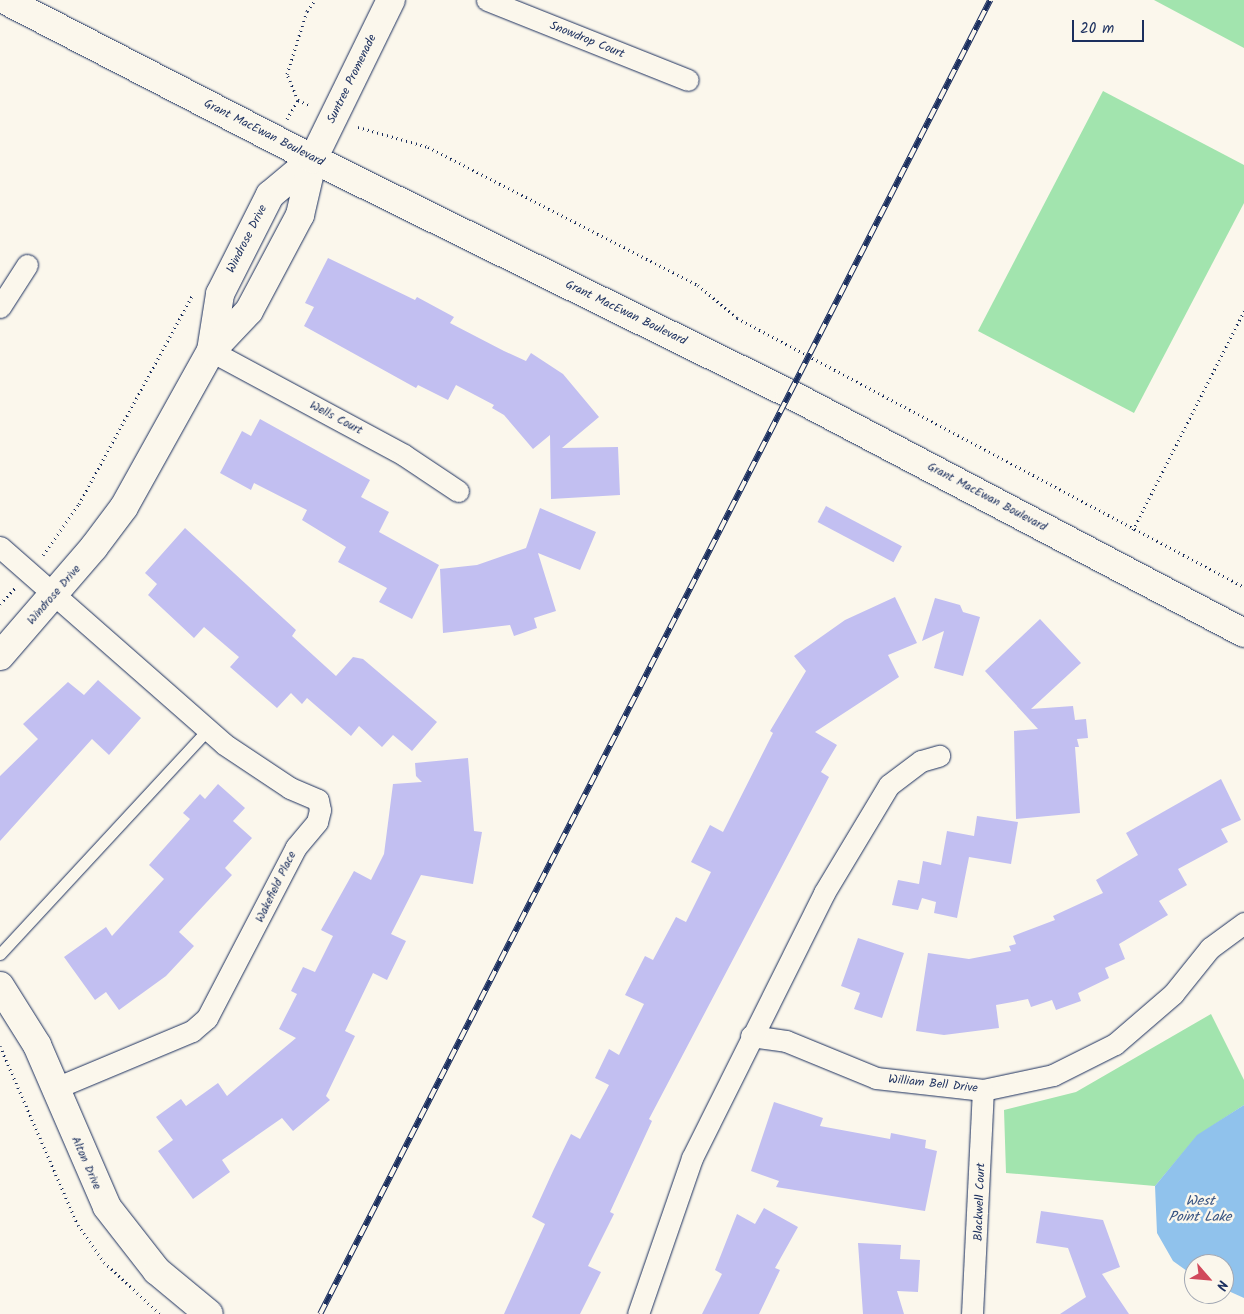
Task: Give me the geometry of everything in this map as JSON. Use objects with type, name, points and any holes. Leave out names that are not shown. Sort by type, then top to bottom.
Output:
[{"type":"street","name":"Grant MacEwan Boulevard","points":[[5,0],[314,159],[790,394],[1244,633]]},
{"type":"street","name":"Suntree Promenade","points":[[314,159],[332,118],[391,0]]},
{"type":"street","name":"Snowdrop Court","points":[[487,0],[688,80]]},
{"type":"street","name":"Windrose Drive","points":[[211,351],[220,294],[270,195],[314,159]]},
{"type":"street","name":"Windrose Drive","points":[[0,656],[54,596],[124,507],[211,351],[249,311],[300,215],[314,159]]},
{"type":"street","points":[[0,307],[27,265]]},
{"type":"street","name":"Wells Court","points":[[211,351],[404,455],[458,490]]},
{"type":"street","name":"Wakefield Place","points":[[0,547],[208,729],[290,788],[318,800],[318,822],[296,847],[207,1018],[192,1031],[56,1088]]},
{"type":"street","points":[[638,1314],[692,1158],[751,1036],[870,811],[889,786],[921,761],[939,756]]},
{"type":"street","name":"William Bell Drive","points":[[751,1036],[786,1041],[876,1078],[983,1090],[1053,1076],[1115,1044],[1173,994],[1210,948],[1244,923]]},
{"type":"street","name":"Alton Drive","points":[[0,986],[37,1045],[107,1207],[157,1271],[209,1314]]},
{"type":"street","name":"Blackwell Court","points":[[972,1314],[983,1090]]},
{"type":"lane","points":[[0,954],[208,729]]},
{"type":"path","points":[[315,0],[307,11],[287,74],[298,100],[332,118],[428,147],[690,281],[737,318],[1133,530],[1244,587]]},
{"type":"path","points":[[276,139],[298,100]]},
{"type":"path","points":[[28,572],[80,504],[196,287]]},
{"type":"path","points":[[1133,530],[1244,311]]},
{"type":"green space","points":[[1154,0],[1244,0],[1244,48]]},
{"type":"green space","points":[[1103,91],[1244,165],[1244,203],[1134,413],[978,331]]},
{"type":"green space","points":[[1211,1014],[1244,1080],[1244,1105],[1197,1136],[1155,1186],[1006,1173],[1004,1110],[1076,1092]]},
{"type":"water","name":"West Point Lake","points":[[1244,1105],[1244,1298],[1234,1294],[1234,1254],[1184,1254],[1184,1269],[1173,1261],[1157,1233],[1155,1186],[1197,1135]]},
{"type":"building","points":[[328,258],[415,300],[417,297],[454,317],[450,323],[504,351],[526,361],[531,353],[563,374],[599,417],[562,448],[618,447],[620,495],[551,499],[550,435],[533,449],[504,415],[492,408],[494,405],[456,385],[448,400],[418,385],[416,388],[304,326],[314,307],[305,303]]},
{"type":"building","points":[[260,419],[370,480],[361,497],[389,512],[379,532],[439,565],[412,619],[379,602],[387,588],[338,562],[346,547],[302,520],[307,510],[254,483],[251,490],[220,473],[242,431],[251,436]]},
{"type":"building","points":[[826,506],[902,546],[893,562],[818,522]]},
{"type":"building","points":[[540,508],[596,532],[580,570],[538,553],[556,611],[534,618],[537,628],[514,636],[510,625],[443,633],[440,569],[477,565],[526,548]]},
{"type":"building","points":[[185,528],[296,630],[292,636],[336,676],[353,657],[363,659],[437,722],[412,751],[393,735],[382,747],[359,726],[351,736],[307,698],[302,704],[291,693],[277,708],[230,667],[239,657],[204,627],[194,638],[148,595],[157,584],[145,573]]},
{"type":"building","points":[[895,597],[917,643],[888,655],[899,677],[815,732],[837,745],[821,772],[829,777],[649,1119],[652,1121],[610,1212],[614,1214],[588,1266],[601,1272],[580,1314],[504,1314],[545,1224],[532,1217],[571,1134],[580,1139],[609,1085],[595,1078],[609,1049],[619,1055],[644,1004],[625,995],[645,956],[653,960],[676,917],[686,922],[711,872],[691,862],[710,825],[723,832],[773,733],[770,731],[806,671],[794,656],[845,620]]},
{"type":"building","points":[[935,598],[960,605],[963,612],[980,617],[963,676],[934,668],[944,631],[922,641]]},
{"type":"building","points":[[1040,619],[1081,663],[1031,709],[1073,706],[1075,720],[1086,719],[1088,738],[1077,739],[1079,747],[1075,747],[1080,813],[1016,819],[1014,731],[1038,729],[985,671]]},
{"type":"building","points":[[98,680],[141,718],[109,755],[92,739],[0,841],[0,776],[38,739],[23,724],[68,682],[84,695]]},
{"type":"building","points":[[468,758],[474,831],[482,832],[473,884],[421,875],[391,934],[406,941],[387,980],[373,973],[345,1031],[355,1036],[326,1096],[330,1100],[293,1131],[282,1118],[222,1160],[230,1172],[193,1199],[158,1151],[173,1140],[156,1117],[181,1099],[186,1106],[218,1083],[227,1096],[296,1038],[279,1029],[297,994],[291,991],[303,967],[315,972],[333,936],[321,930],[354,871],[371,880],[384,854],[393,784],[422,782],[416,776],[415,763]]},
{"type":"building","points":[[1221,779],[1241,820],[1221,829],[1228,842],[1178,869],[1187,885],[1159,901],[1168,915],[1119,944],[1125,959],[1105,968],[1109,978],[1078,993],[1081,1001],[1056,1010],[1052,1000],[1031,1007],[1028,999],[996,1005],[999,1028],[944,1035],[916,1031],[928,953],[969,959],[1011,951],[1009,946],[1016,944],[1013,936],[1055,920],[1053,916],[1103,893],[1096,880],[1138,855],[1126,833]]},
{"type":"building","points":[[218,784],[245,808],[233,821],[252,838],[225,868],[232,875],[179,932],[194,946],[166,976],[119,1010],[106,992],[95,1000],[64,957],[106,927],[112,936],[164,879],[149,865],[190,819],[183,813],[200,794],[205,799]]},
{"type":"building","points":[[977,816],[1018,822],[1011,864],[969,857],[957,918],[934,913],[936,902],[922,898],[918,910],[892,905],[898,880],[919,884],[923,861],[941,865],[947,831],[974,836]]},
{"type":"building","points":[[858,938],[904,953],[882,1018],[854,1009],[860,993],[841,986]]},
{"type":"building","points":[[774,1102],[823,1118],[820,1126],[890,1139],[891,1133],[926,1140],[925,1148],[937,1151],[925,1211],[776,1187],[779,1181],[751,1171]]},
{"type":"building","points":[[764,1208],[798,1227],[775,1268],[780,1270],[759,1314],[702,1314],[722,1274],[715,1270],[737,1214],[755,1224]]},
{"type":"building","points":[[1041,1211],[1103,1220],[1120,1267],[1102,1274],[1129,1314],[1060,1314],[1086,1297],[1068,1248],[1036,1243]]},
{"type":"building","points":[[858,1243],[901,1245],[900,1259],[920,1260],[918,1292],[897,1291],[904,1314],[863,1314]]},
{"type":"railway","points":[[320,1314],[990,0]]}]
